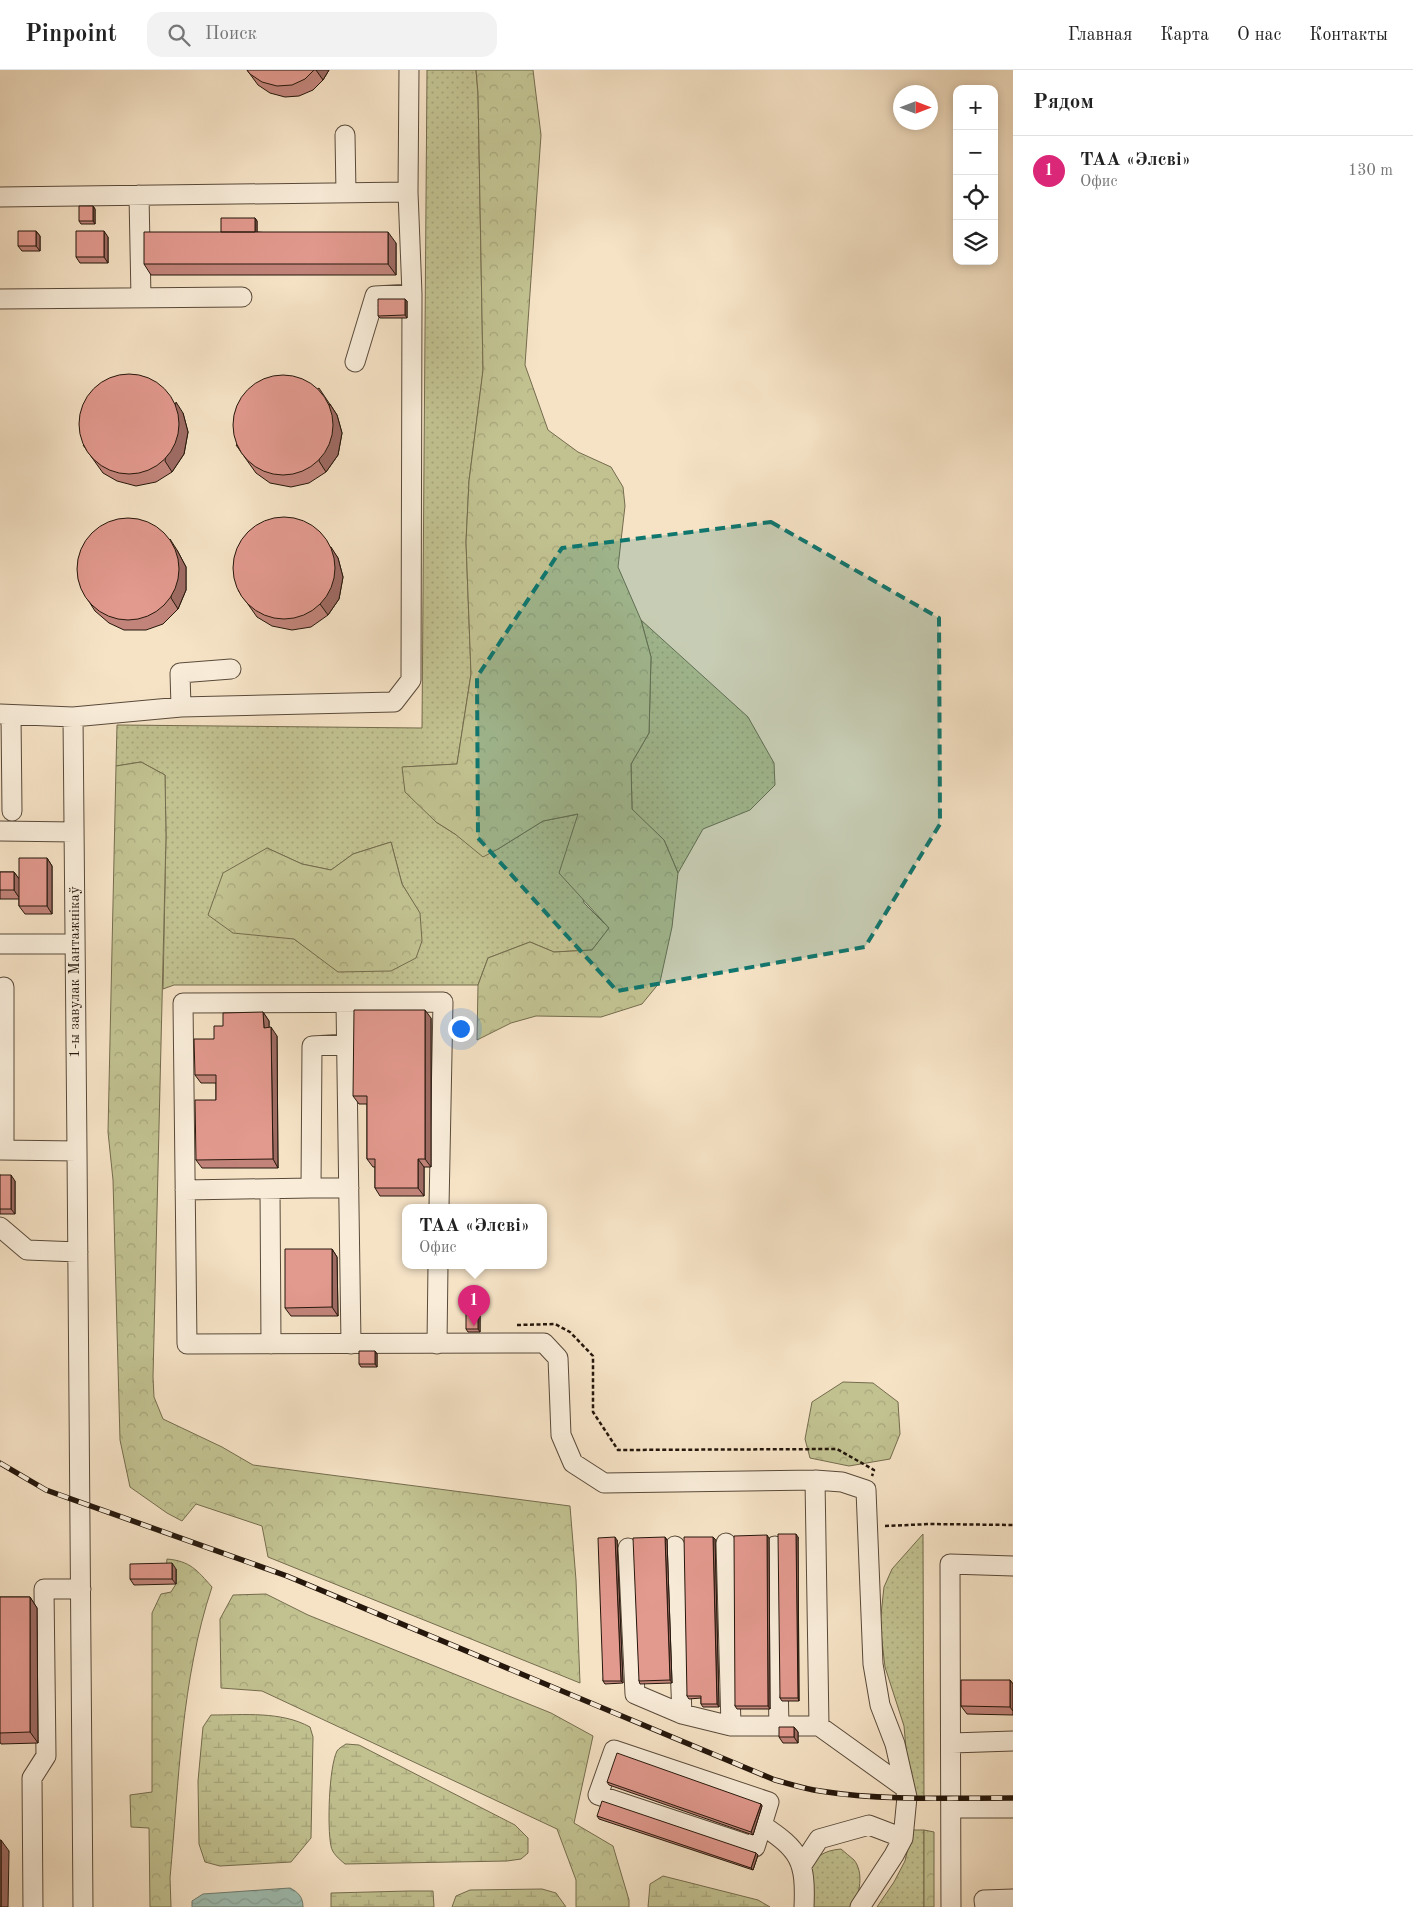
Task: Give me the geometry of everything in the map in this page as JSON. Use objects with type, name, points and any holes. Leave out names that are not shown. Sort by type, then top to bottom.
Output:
[{"type":"street","points":[[12,811],[6,714],[73,717],[181,707],[394,702],[411,680],[412,294],[408,192],[409,70]]},
{"type":"street","points":[[346,135],[346,193]]},
{"type":"street","points":[[0,197],[408,192]]},
{"type":"street","points":[[139,195],[141,298]]},
{"type":"street","points":[[355,362],[375,296],[412,294]]},
{"type":"street","points":[[0,299],[242,297]]},
{"type":"street","points":[[181,707],[180,673],[231,669]]},
{"type":"street","name":"1-ы завулак Мантажнікаў","points":[[73,717],[83,1907]]},
{"type":"street","points":[[0,831],[74,832]]},
{"type":"street","points":[[0,944],[75,944]]},
{"type":"street","points":[[4,987],[2,1150],[77,1151]]},
{"type":"street","points":[[439,1204],[443,1002],[183,1003],[187,1344],[544,1342],[558,1358],[561,1435],[573,1463],[604,1483],[814,1480],[842,1482],[866,1490],[873,1664],[880,1705],[895,1744],[907,1797],[903,1838],[860,1907]]},
{"type":"street","points":[[346,1003],[351,1344]]},
{"type":"street","points":[[312,1188],[312,1046],[347,1044]]},
{"type":"street","points":[[185,1190],[349,1188]]},
{"type":"street","points":[[270,1189],[271,1344]]},
{"type":"street","points":[[0,1228],[26,1250],[78,1252]]},
{"type":"street","points":[[437,1344],[438,1269]]},
{"type":"street","points":[[814,1480],[819,1726]]},
{"type":"street","points":[[726,1543],[731,1726]]},
{"type":"street","points":[[675,1546],[682,1714]]},
{"type":"street","points":[[775,1546],[779,1726]]},
{"type":"street","points":[[628,1548],[635,1694],[682,1714],[731,1726],[819,1726],[904,1787]]},
{"type":"street","points":[[951,1907],[950,1564],[1013,1566]]},
{"type":"street","points":[[33,1907],[32,1778],[46,1756],[44,1589],[81,1589]]},
{"type":"street","points":[[952,1743],[1013,1741]]},
{"type":"street","points":[[614,1750],[769,1802],[762,1825],[755,1847],[598,1795],[614,1750]]},
{"type":"street","points":[[950,1808],[1013,1808]]},
{"type":"street","points":[[762,1825],[789,1844],[802,1865],[804,1907]]},
{"type":"street","points":[[802,1865],[819,1839],[870,1825],[903,1838]]},
{"type":"street","points":[[985,1907],[984,1900],[1013,1899]]},
{"type":"path","points":[[508,1325],[555,1324],[570,1332],[593,1356],[593,1412],[618,1450],[837,1448],[874,1470],[866,1490]]},
{"type":"path","points":[[867,1526],[930,1524],[1013,1525]]},
{"type":"highlighted area","points":[[771,522],[939,618],[940,824],[865,947],[617,991],[478,838],[477,677],[562,548]]},
{"type":"green space","points":[[427,70],[476,70],[483,371],[469,481],[466,542],[471,674],[457,764],[403,767],[436,822],[455,834],[498,849],[543,821],[579,814],[570,842],[584,903],[609,928],[592,950],[554,952],[530,942],[488,958],[478,985],[174,985],[163,989],[166,836],[165,775],[141,762],[116,766],[117,725],[422,728]],"holes":[[[391,842],[402,884],[420,914],[311,951],[294,939],[267,848],[302,864],[331,870],[353,854]]]},
{"type":"green space","points":[[476,70],[533,70],[541,135],[525,365],[548,430],[578,452],[611,467],[623,487],[625,506],[618,567],[641,620],[651,657],[649,733],[631,764],[632,809],[664,840],[678,873],[672,927],[660,982],[642,1004],[601,1017],[536,1016],[511,1023],[477,1040],[478,985],[488,958],[530,942],[554,952],[592,950],[609,928],[559,873],[578,814],[543,821],[483,857],[455,834],[436,822],[405,792],[402,767],[457,764],[471,674],[466,542],[469,481],[483,370]]},
{"type":"green space","points":[[641,620],[748,717],[774,763],[775,785],[750,810],[703,829],[678,873],[664,840],[632,810],[631,764],[649,733],[651,657]]},
{"type":"green space","points":[[141,762],[165,775],[166,836],[153,1377],[154,1397],[163,1419],[222,1447],[253,1465],[570,1506],[576,1580],[580,1683],[268,1557],[262,1526],[196,1504],[182,1521],[167,1513],[130,1487],[120,1440],[113,1180],[108,1132],[116,766]]},
{"type":"green space","points":[[391,842],[402,884],[420,913],[422,941],[416,958],[391,971],[338,972],[294,939],[233,933],[208,915],[223,873],[267,848],[302,864],[331,870],[353,854]]},
{"type":"green space","points":[[843,1382],[873,1383],[898,1402],[900,1434],[890,1459],[849,1466],[810,1458],[805,1439],[812,1402]]},
{"type":"green space","points":[[923,1534],[924,1799],[912,1797],[904,1726],[885,1667],[880,1624],[884,1587],[892,1569]]},
{"type":"green space","points":[[167,1559],[182,1562],[192,1567],[212,1587],[202,1622],[187,1694],[170,1878],[171,1907],[150,1907],[149,1828],[131,1827],[130,1795],[152,1792],[152,1613],[161,1594],[171,1592],[176,1584],[176,1569],[166,1569]]},
{"type":"green space","points":[[266,1594],[308,1615],[551,1713],[593,1736],[574,1823],[613,1846],[629,1900],[629,1907],[576,1907],[576,1880],[557,1829],[262,1691],[221,1688],[220,1619],[233,1595]]},
{"type":"green space","points":[[211,1715],[275,1716],[287,1718],[310,1727],[313,1737],[311,1838],[291,1862],[220,1866],[205,1862],[199,1844],[198,1781],[203,1727]]},
{"type":"green space","points":[[346,1744],[359,1745],[515,1825],[528,1838],[528,1853],[521,1859],[507,1861],[345,1864],[336,1856],[332,1849],[329,1812],[334,1759],[337,1751]]},
{"type":"green space","points":[[912,1830],[924,1830],[924,1907],[877,1907],[894,1882],[905,1861]]},
{"type":"green space","points":[[924,1830],[934,1832],[934,1907],[924,1907]]},
{"type":"green space","points":[[841,1849],[854,1860],[859,1871],[860,1884],[855,1902],[852,1907],[809,1907],[810,1877],[815,1861],[829,1851]]},
{"type":"green space","points":[[663,1876],[758,1900],[770,1907],[648,1907],[650,1884]]},
{"type":"green space","points":[[542,1889],[556,1893],[566,1907],[452,1907],[456,1896],[470,1890]]},
{"type":"green space","points":[[433,1891],[434,1907],[331,1907],[331,1893]]},
{"type":"water","points":[[290,1888],[300,1895],[303,1907],[192,1907],[192,1901],[203,1894]]},
{"type":"building","points":[[247,70],[314,70],[305,79],[292,85],[277,86],[262,82]]},
{"type":"building","points":[[79,206],[93,206],[93,221],[79,221]]},
{"type":"building","points":[[221,218],[255,218],[255,232],[221,232]]},
{"type":"building","points":[[18,231],[36,231],[36,246],[18,246]]},
{"type":"building","points":[[76,231],[104,231],[104,257],[76,257]]},
{"type":"building","points":[[144,232],[388,232],[388,264],[144,264]]},
{"type":"building","points":[[378,299],[405,299],[405,315],[378,316]]},
{"type":"building","points":[[129,374],[148,377],[165,388],[176,405],[179,424],[176,443],[165,460],[148,471],[129,474],[110,471],[93,460],[82,443],[79,424],[82,405],[93,388],[110,377]]},
{"type":"building","points":[[283,375],[302,378],[319,389],[330,406],[333,425],[330,444],[319,461],[302,472],[283,475],[264,472],[247,461],[236,444],[233,425],[236,406],[247,389],[264,378]]},
{"type":"building","points":[[284,517],[303,521],[320,532],[331,549],[335,568],[331,587],[320,604],[303,615],[284,619],[265,615],[248,604],[237,587],[233,568],[237,549],[248,532],[265,521]]},
{"type":"building","points":[[128,518],[147,522],[164,533],[175,550],[179,569],[175,588],[164,605],[147,616],[128,620],[109,616],[92,605],[81,588],[77,569],[81,550],[92,533],[109,522]]},
{"type":"building","points":[[19,858],[47,858],[47,906],[19,906]]},
{"type":"building","points":[[0,872],[14,872],[14,890],[0,890]]},
{"type":"building","points":[[354,1010],[425,1010],[425,1159],[418,1159],[418,1188],[375,1188],[375,1159],[367,1159],[367,1096],[353,1096]]},
{"type":"building","points":[[263,1012],[264,1028],[271,1027],[273,1159],[196,1160],[195,1100],[216,1100],[216,1075],[195,1075],[194,1039],[214,1039],[214,1026],[223,1026],[223,1013]]},
{"type":"building","points":[[0,1175],[11,1175],[11,1209],[0,1209]]},
{"type":"building","points":[[285,1249],[332,1249],[332,1307],[285,1308]]},
{"type":"building","points":[[466,1313],[478,1313],[478,1329],[466,1329]]},
{"type":"building","points":[[359,1351],[375,1351],[375,1364],[359,1364]]},
{"type":"building","points":[[778,1534],[796,1534],[798,1698],[780,1698]]},
{"type":"building","points":[[767,1535],[768,1706],[735,1706],[734,1536]]},
{"type":"building","points":[[615,1537],[621,1681],[603,1681],[598,1538]]},
{"type":"building","points":[[665,1537],[670,1680],[639,1681],[633,1538]]},
{"type":"building","points":[[684,1537],[713,1537],[717,1704],[701,1704],[701,1696],[687,1696]]},
{"type":"building","points":[[172,1563],[172,1579],[130,1579],[130,1564]]},
{"type":"building","points":[[0,1597],[30,1597],[30,1732],[0,1733]]},
{"type":"building","points":[[961,1680],[1010,1680],[1010,1707],[961,1706]]},
{"type":"building","points":[[779,1727],[794,1727],[794,1737],[779,1737]]},
{"type":"building","points":[[617,1753],[761,1804],[751,1832],[607,1782]]},
{"type":"building","points":[[602,1801],[756,1853],[751,1868],[597,1816]]},
{"type":"building","points":[[1,1840],[1,1907],[0,1907]]},
{"type":"railway","points":[[0,1463],[46,1490],[287,1576],[775,1780],[814,1790],[868,1796],[1013,1798]]},
{"type":"place","name":"ТАА «Элсві»","points":[[474,1326]]}]
